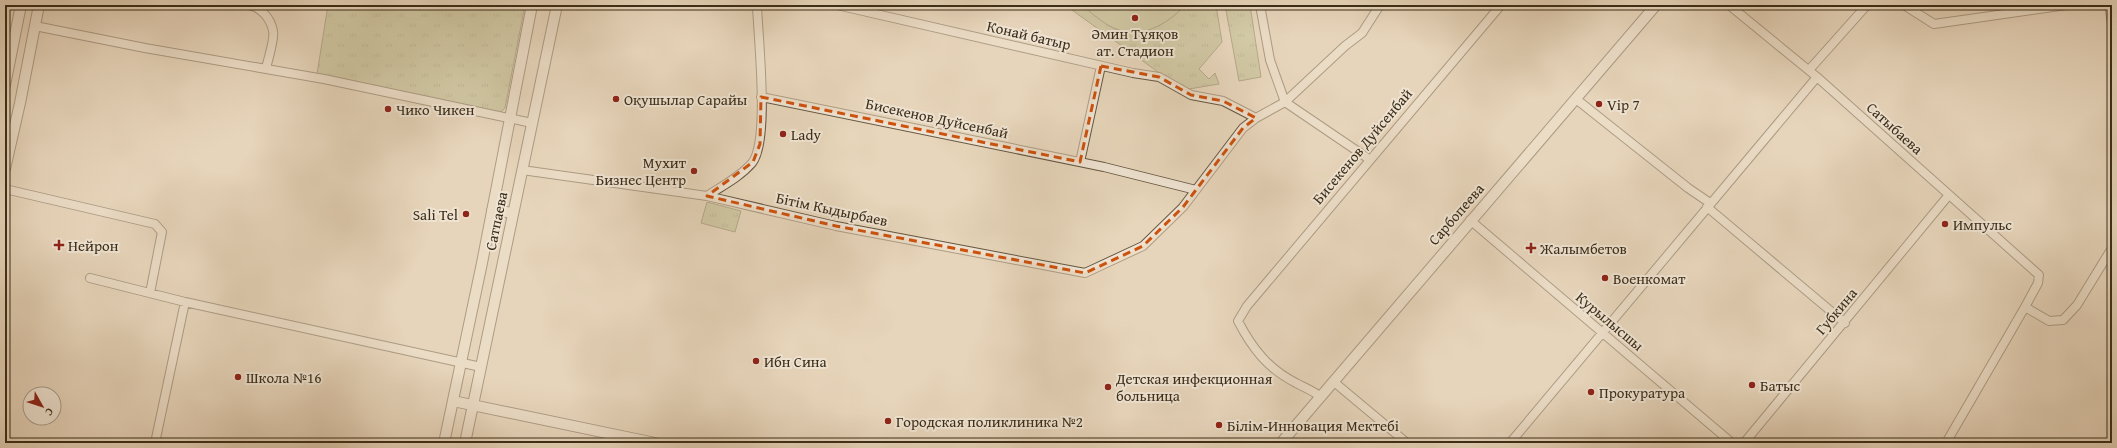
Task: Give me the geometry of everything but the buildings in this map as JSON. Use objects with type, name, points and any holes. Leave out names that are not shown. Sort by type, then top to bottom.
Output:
[{"type":"street","points":[[5,85],[21,5]]},
{"type":"street","points":[[5,169],[20,103],[39,5]]},
{"type":"street","points":[[248,5],[254,6],[266,15],[274,32],[266,68]]},
{"type":"street","name":"Сатпаева","points":[[444,443],[532,5]]},
{"type":"street","name":"Сатпаева","points":[[465,443],[557,5]]},
{"type":"street","points":[[707,196],[737,177],[753,162],[760,144],[761,96],[757,5]]},
{"type":"street","name":"Конай батыр","points":[[837,5],[1101,66],[1159,77],[1190,95],[1223,101],[1256,118]]},
{"type":"street","points":[[1260,5],[1270,60],[1285,102],[1369,159]]},
{"type":"street","name":"Бiтiм Кыдырбаев","points":[[522,170],[707,196],[836,226],[1085,273],[1143,246],[1183,207],[1243,128],[1256,118],[1285,102],[1345,46],[1362,33],[1380,5]]},
{"type":"street","name":"Бисекенов Дуйсенбай","points":[[1320,397],[1310,388],[1296,383],[1265,363],[1247,338],[1238,321],[1247,306],[1369,159],[1501,5]]},
{"type":"street","name":"Сарбопеева","points":[[1281,443],[1470,220],[1656,5]]},
{"type":"street","name":"Сатыбаева","points":[[1729,5],[1809,70],[1948,196],[2039,275],[2038,283],[2025,307]]},
{"type":"street","points":[[1809,70],[1867,5]]},
{"type":"street","points":[[1904,5],[1934,24],[2066,5]]},
{"type":"street","points":[[2109,5],[2112,23]]},
{"type":"street","points":[[17,25],[35,26],[145,48],[266,68],[532,124]]},
{"type":"street","points":[[1080,162],[1101,66]]},
{"type":"street","points":[[1510,443],[1817,77]]},
{"type":"street","name":"Бисекенов Дуйсенбай","points":[[761,96],[1080,162],[1196,190]]},
{"type":"street","points":[[1576,99],[1709,205],[1845,323]]},
{"type":"street","points":[[5,189],[155,224],[162,232],[150,293]]},
{"type":"street","name":"Губкина","points":[[1744,443],[1845,323],[1948,196]]},
{"type":"street","points":[[492,210],[513,213]]},
{"type":"street","name":"Курылысшы","points":[[1470,220],[1732,443]]},
{"type":"street","points":[[1946,443],[2025,307],[2049,321],[2063,320],[2077,305],[2112,248]]},
{"type":"street","points":[[90,278],[185,302],[481,367]]},
{"type":"street","points":[[155,443],[185,302]]},
{"type":"street","points":[[1334,382],[1407,443]]},
{"type":"street","points":[[453,401],[655,443]]},
{"type":"highlighted area","points":[[1101,66],[1159,77],[1191,95],[1223,101],[1256,118],[1243,128],[1183,207],[1143,246],[1085,273],[836,226],[707,196],[753,162],[760,144],[761,97],[1080,162]]},
{"type":"green space","points":[[328,5],[525,5],[505,108],[501,112],[317,74]]},
{"type":"green space","points":[[1065,5],[1079,5],[1085,7],[1109,26],[1123,31],[1133,32],[1143,31],[1162,24],[1185,5],[1216,5],[1222,42],[1199,69],[1209,79],[1215,73],[1219,84],[1183,90]]},
{"type":"green space","name":"Әмин Тұяқов ат. Стадион","points":[[1081,5],[1185,5],[1170,19],[1161,24],[1143,31],[1134,32],[1124,31],[1110,26]]},
{"type":"green space","points":[[1225,5],[1250,5],[1261,77],[1239,81]]},
{"type":"green space","points":[[707,202],[741,211],[735,232],[701,223]]},
{"type":"place","name":"Әмин Тұяқов ат. Стадион","points":[[1135,18]]},
{"type":"place","name":"Оқушылар Сарайы","points":[[616,99]]},
{"type":"place","name":"Vip 7","points":[[1599,104]]},
{"type":"place","name":"Чико Чикен","points":[[388,109]]},
{"type":"place","name":"Lady","points":[[783,134]]},
{"type":"place","name":"Мухит Бизнес Центр","points":[[694,171]]},
{"type":"place","name":"Sali Tel","points":[[466,214]]},
{"type":"place","name":"Импульс","points":[[1945,224]]},
{"type":"place","name":"Нейрон","points":[[59,245]]},
{"type":"place","name":"Жалымбетов","points":[[1531,248]]},
{"type":"place","name":"Военкомат","points":[[1605,278]]},
{"type":"place","name":"Ибн Сина","points":[[756,361]]},
{"type":"place","name":"Школа №16","points":[[238,377]]},
{"type":"place","name":"Батыс","points":[[1752,385]]},
{"type":"place","name":"Детская инфекционная больница","points":[[1108,387]]},
{"type":"place","name":"Прокуратура","points":[[1591,392]]},
{"type":"place","name":"Городская поликлиника №2","points":[[888,421]]},
{"type":"place","name":"Білім-Инновация Мектебі","points":[[1219,425]]}]
